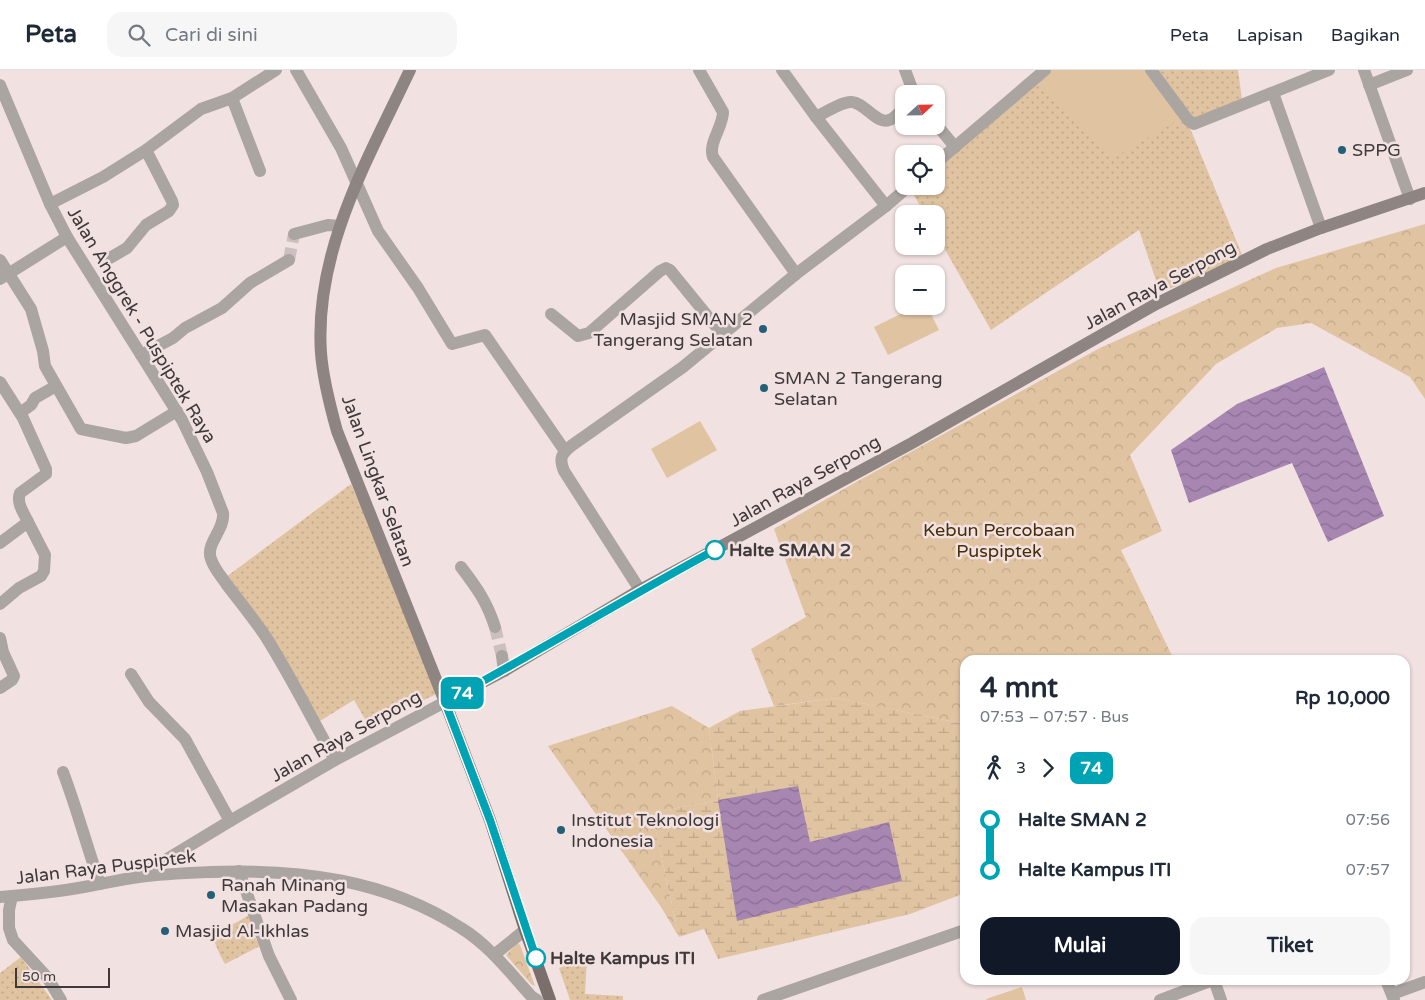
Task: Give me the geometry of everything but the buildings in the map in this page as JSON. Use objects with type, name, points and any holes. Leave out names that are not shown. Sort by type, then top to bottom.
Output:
[{"type":"main road","name":"Jalan Lingkar Selatan","points":[[410,70],[356,185],[340,226],[328,274],[321,321],[321,352],[328,400],[348,463],[445,702]]},
{"type":"main road","name":"Jalan Raya Serpong","points":[[445,702],[504,670],[640,590],[895,452],[1156,304],[1267,249],[1321,228],[1425,193]]},
{"type":"main road","points":[[445,702],[490,820],[525,930],[550,1000]]},
{"type":"street","points":[[50,204],[102,177],[146,150],[201,109],[232,98],[276,70]]},
{"type":"street","points":[[296,70],[340,148],[378,231],[418,288],[452,344],[485,335],[565,451]]},
{"type":"street","points":[[699,70],[723,112],[723,119],[711,151],[713,157],[796,274]]},
{"type":"street","points":[[782,70],[816,117],[886,206]]},
{"type":"street","points":[[905,70],[911,85]]},
{"type":"street","points":[[945,155],[1045,70]]},
{"type":"street","points":[[1150,70],[1188,120],[1194,124],[1329,70]]},
{"type":"street","points":[[1364,70],[1410,198]]},
{"type":"street","points":[[1369,86],[1407,70]]},
{"type":"street","name":"Jalan Anggrek - Puspiptek Raya","points":[[2,91],[50,204],[67,237],[177,411],[196,449],[223,513],[224,520],[211,548],[211,560],[220,576],[265,636],[335,760]]},
{"type":"street","points":[[1273,93],[1321,228]]},
{"type":"street","points":[[232,98],[260,171]]},
{"type":"street","points":[[816,117],[847,102],[859,103],[879,120],[890,120],[895,116]]},
{"type":"street","points":[[945,135],[955,147]]},
{"type":"street","points":[[102,262],[127,248],[146,225],[169,211],[173,205],[146,150]]},
{"type":"street","points":[[640,590],[564,471],[560,460],[565,451],[683,367],[796,274],[899,195]]},
{"type":"street","points":[[294,234],[328,225],[340,226]]},
{"type":"street","points":[[4,276],[67,237]]},
{"type":"street","points":[[0,260],[4,276],[26,298],[43,351],[45,366],[81,429],[126,438],[136,436],[177,411]]},
{"type":"street","points":[[142,355],[222,308],[250,283],[289,260]]},
{"type":"street","points":[[551,314],[578,336],[588,333],[660,271],[666,268],[670,270],[723,335]]},
{"type":"street","points":[[0,382],[20,413],[46,470],[46,474],[43,477],[20,493],[18,497],[19,504],[45,555],[44,571],[41,576],[19,588],[0,604]]},
{"type":"street","points":[[20,413],[35,398],[56,386]]},
{"type":"street","points":[[0,542],[28,522]]},
{"type":"street","points":[[461,567],[479,590],[489,609],[495,628]]},
{"type":"street","points":[[0,638],[2,652],[14,676],[12,680],[0,688]]},
{"type":"street","points":[[502,656],[504,670]]},
{"type":"street","points":[[131,674],[149,702],[185,739],[230,821]]},
{"type":"street","name":"Jalan Raya Serpong","points":[[138,877],[335,760],[445,702]]},
{"type":"street","points":[[63,772],[100,884]]},
{"type":"street","points":[[240,871],[269,956],[291,1000]]},
{"type":"street","name":"Jalan Raya Puspiptek","points":[[6,896],[100,884],[138,877],[240,871],[285,872],[326,877],[396,895],[462,928],[494,955],[537,1000]]},
{"type":"street","points":[[6,896],[12,940],[47,978],[61,1000]]},
{"type":"street","points":[[494,955],[525,930]]},
{"type":"street","points":[[763,1000],[960,932]]},
{"type":"street","points":[[1388,985],[1393,997],[1425,982]]},
{"type":"street","points":[[1160,1000],[1200,985]]},
{"type":"street","points":[[1215,985],[1221,1000]]},
{"type":"green space","points":[[1045,70],[1143,70],[1181,118],[1112,159],[1034,79]]},
{"type":"green space","points":[[1143,70],[1238,70],[1243,107],[1190,128],[1245,262],[1160,292],[1139,230],[991,330],[945,250],[945,205],[920,205],[914,195],[945,195],[945,162],[1034,79],[1181,118]]},
{"type":"green space","name":"Kebun Percobaan Puspiptek","points":[[1425,224],[1425,399],[1410,377],[1311,323],[1277,328],[1216,364],[1130,455],[1162,531],[1121,550],[1172,655],[960,655],[960,723],[836,698],[774,706],[751,649],[806,617],[774,529],[1098,349],[1276,268]]},
{"type":"green space","points":[[899,315],[932,315],[939,330],[888,355],[874,327]]},
{"type":"green space","points":[[700,421],[717,450],[667,478],[651,449]]},
{"type":"green space","points":[[351,484],[443,691],[369,726],[354,700],[315,724],[222,580]]},
{"type":"green space","points":[[836,698],[960,723],[960,895],[910,914],[718,959],[704,929],[679,937],[652,813],[718,800],[709,728],[740,711]]},
{"type":"green space","points":[[672,706],[709,728],[718,800],[652,813],[679,937],[661,907],[548,746]]},
{"type":"green space","points":[[253,913],[255,925],[250,928],[260,946],[225,964],[212,936]]},
{"type":"green space","points":[[518,943],[535,986],[531,984],[506,955]]},
{"type":"green space","points":[[21,957],[52,1000],[0,1000],[0,973]]},
{"type":"green space","points":[[587,958],[585,994],[623,996],[623,1000],[570,1000],[559,968]]},
{"type":"green space","points":[[1022,987],[1026,1000],[986,999]]},
{"type":"water","points":[[1324,367],[1384,516],[1328,542],[1292,463],[1189,503],[1171,450],[1237,404]]},
{"type":"water","points":[[798,786],[810,842],[889,822],[902,881],[737,921],[718,800]]},
{"type":"tunnel","points":[[289,260],[294,234]]},
{"type":"tunnel","points":[[495,627],[502,656]]},
{"type":"bus line","name":"74","points":[[536,958],[525,930],[490,820],[445,702],[504,670],[640,590],[715,550]]},
{"type":"place","name":"SPPG","points":[[1342,150]]},
{"type":"place","name":"Masjid SMAN 2 Tangerang Selatan","points":[[763,329]]},
{"type":"place","name":"SMAN 2 Tangerang Selatan","points":[[764,388]]},
{"type":"place","name":"Halte SMAN 2","points":[[715,550]]},
{"type":"place","name":"Institut Teknologi Indonesia","points":[[561,830]]},
{"type":"place","name":"Ranah Minang Masakan Padang","points":[[211,895]]},
{"type":"place","name":"Masjid Al-Ikhlas","points":[[165,931]]},
{"type":"place","name":"Halte Kampus ITI","points":[[536,958]]}]
